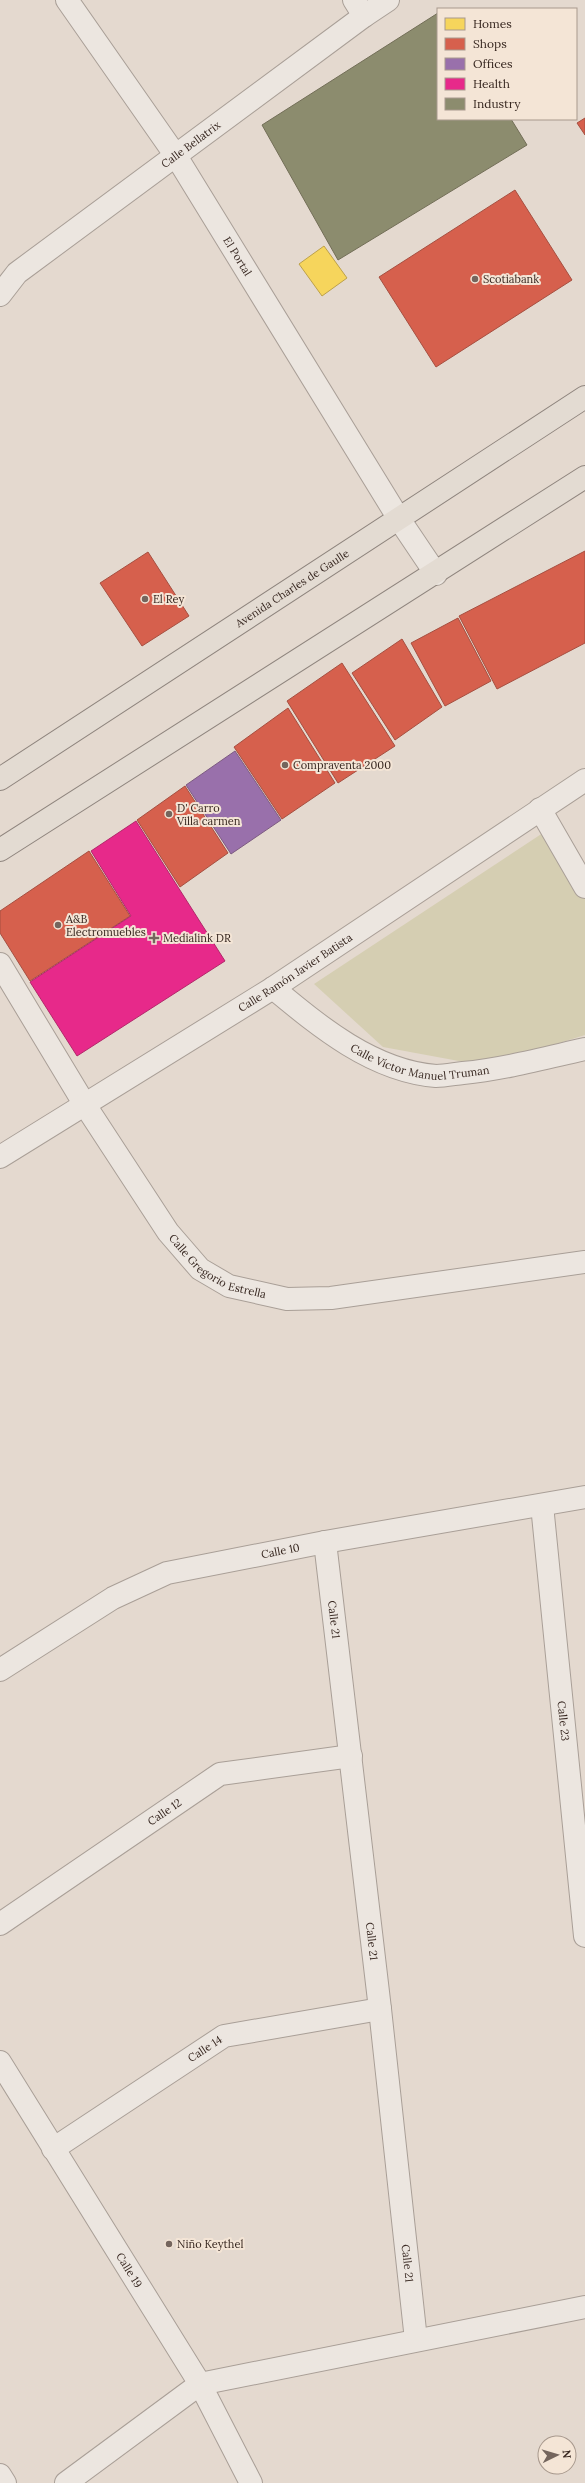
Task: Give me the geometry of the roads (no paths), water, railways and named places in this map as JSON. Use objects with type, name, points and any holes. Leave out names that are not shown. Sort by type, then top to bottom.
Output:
[{"type":"main road","name":"Avenida Charles de Gaulle","points":[[0,780],[585,397]]},
{"type":"main road","points":[[0,850],[436,574],[585,477]]},
{"type":"street","name":"El Portal","points":[[67,0],[176,156],[399,519],[436,574]]},
{"type":"street","name":"Calle Bellatrix","points":[[0,295],[18,273],[176,156],[359,8],[388,0]]},
{"type":"street","name":"Calle Ramón Javier Batista","points":[[0,1157],[273,988],[585,780]]},
{"type":"street","points":[[540,809],[585,887]]},
{"type":"street","name":"Calle Gregorio Estrella","points":[[0,964],[85,1105],[168,1232],[200,1269],[229,1286],[287,1299],[331,1298],[585,1262]]},
{"type":"street","name":"Calle Víctor Manuel Truman","points":[[273,988],[301,1011],[352,1048],[395,1067],[436,1076],[481,1071],[585,1049]]},
{"type":"street","name":"Calle 10","points":[[0,1670],[112,1598],[167,1573],[325,1542],[542,1506],[585,1497]]},
{"type":"street","name":"Calle 23","points":[[542,1506],[585,1936]]},
{"type":"street","name":"Calle 21","points":[[325,1542],[380,2009],[416,2340]]},
{"type":"street","name":"Calle 12","points":[[0,1924],[220,1774],[351,1756]]},
{"type":"street","name":"Calle 14","points":[[53,2149],[224,2036],[380,2009]]},
{"type":"street","name":"Calle 19","points":[[0,2062],[200,2384],[250,2483]]},
{"type":"street","points":[[66,2483],[200,2384],[585,2307]]},
{"type":"street","points":[[0,2475],[5,2483]]},
{"type":"place","name":"Scotiabank","points":[[475,279]]},
{"type":"place","name":"El Rey","points":[[145,599]]},
{"type":"place","name":"Compraventa 2000","points":[[285,765]]},
{"type":"place","name":"D' Carro Villa carmen","points":[[169,814]]},
{"type":"place","name":"A&B Electromuebles","points":[[58,925]]},
{"type":"place","name":"Medialink DR","points":[[154,938]]},
{"type":"place","name":"Niño Keythel","points":[[169,2244]]}]
